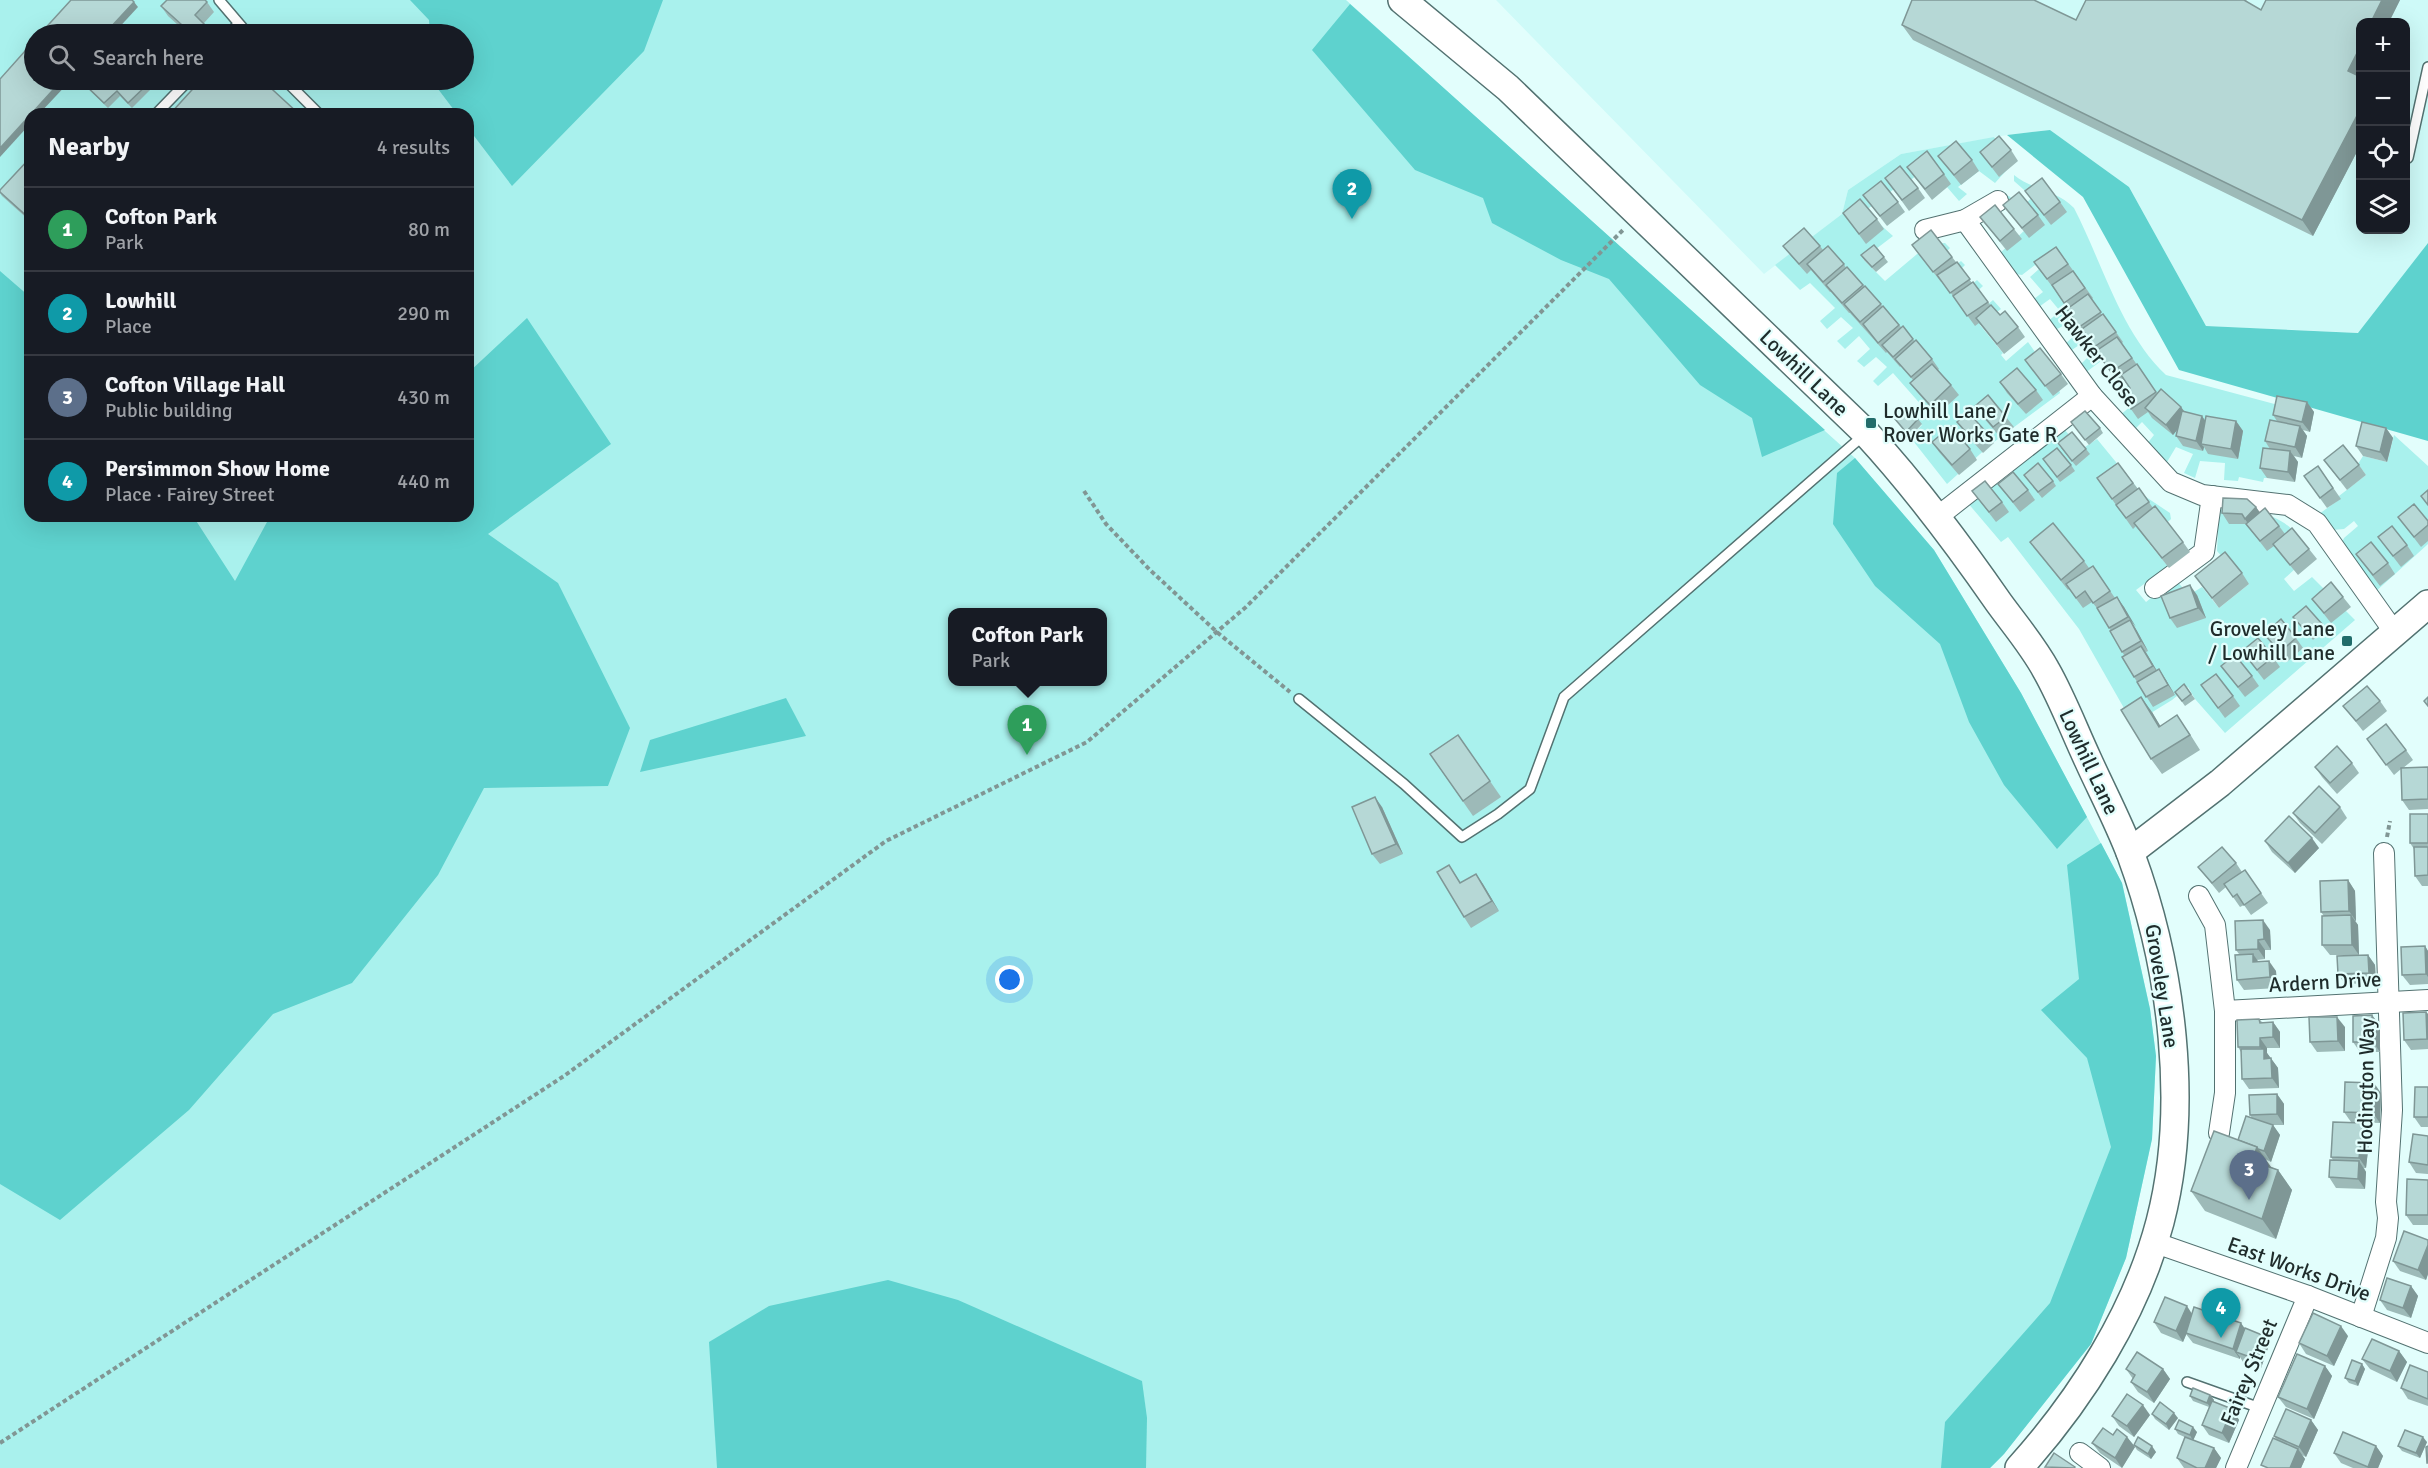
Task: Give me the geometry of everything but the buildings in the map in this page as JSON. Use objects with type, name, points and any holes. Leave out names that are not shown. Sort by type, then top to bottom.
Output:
[{"type":"street","name":"Lowhill Lane","points":[[1402,0],[1508,88],[1866,433],[1901,471],[1968,559],[2046,669],[2130,852]]},
{"type":"street","points":[[1925,230],[1965,220],[1998,201]]},
{"type":"street","name":"Hawker Close","points":[[1965,220],[2092,396],[2171,482],[2202,495],[2288,505],[2317,523],[2395,633]]},
{"type":"street","points":[[1936,518],[2092,396]]},
{"type":"street","points":[[2156,588],[2204,552],[2212,496]]},
{"type":"street","points":[[2130,852],[2220,783],[2428,604]]},
{"type":"street","name":"Groveley Lane","points":[[2019,1468],[2043,1441],[2104,1353],[2135,1292],[2159,1224],[2173,1153],[2175,1097],[2173,1058],[2163,967],[2149,907],[2130,852]]},
{"type":"street","name":"Hodington Way","points":[[2361,1317],[2386,1238],[2392,1110],[2384,853]]},
{"type":"street","points":[[2199,896],[2215,925],[2225,1011],[2225,1093],[2219,1133]]},
{"type":"street","name":"Ardern Drive","points":[[2225,1011],[2428,1000]]},
{"type":"street","name":"East Works Drive","points":[[2153,1242],[2308,1296],[2428,1343]]},
{"type":"street","name":"Fairey Street","points":[[2236,1468],[2308,1296]]},
{"type":"street","points":[[2080,1453],[2100,1468]]},
{"type":"lane","points":[[219,0],[238,24]]},
{"type":"lane","points":[[2410,149],[2428,67]]},
{"type":"lane","points":[[162,108],[179,90]]},
{"type":"lane","points":[[295,90],[313,108]]},
{"type":"lane","points":[[1299,699],[1404,784],[1462,837],[1498,814],[1530,789],[1564,697],[1866,433]]},
{"type":"lane","points":[[2187,1382],[2260,1408]]},
{"type":"path","points":[[0,1443],[564,1076],[886,841],[1087,742],[1218,633],[1255,599],[1639,214]]},
{"type":"path","points":[[1084,490],[1106,524],[1150,570],[1218,633],[1299,699]]},
{"type":"shaded area","points":[[0,0],[1346,0],[1855,458],[1934,550],[2021,693],[2122,883],[2150,1009],[2156,1056],[2152,1139],[2126,1258],[2091,1344],[2004,1454],[1990,1468],[0,1468]]},
{"type":"shaded area","points":[[410,0],[663,0],[644,51],[512,186],[474,136],[474,108],[452,108],[439,90],[474,90],[474,24],[429,24],[429,20]]},
{"type":"shaded area","points":[[1496,0],[2428,0],[2428,336],[2206,326],[2129,187],[2050,130],[2007,135],[1901,154],[1848,190],[1842,214],[1764,274]]},
{"type":"shaded area","points":[[1350,4],[1825,430],[1762,457],[1752,418],[1700,385],[1609,279],[1561,260],[1492,223],[1483,198],[1415,170],[1312,50]]},
{"type":"shaded area","points":[[2050,130],[2129,187],[2206,326],[2358,333],[2428,243],[2428,441],[2179,370],[2083,197],[2007,135]]},
{"type":"shaded area","points":[[1994,137],[2014,162],[1995,183],[1979,171],[1958,187],[1967,194],[1959,201],[1929,166],[1865,211],[1893,236],[1863,259],[1885,281],[1929,244],[1945,243],[1950,248],[1943,255],[1955,266],[1961,261],[1965,265],[1954,276],[1969,287],[1977,280],[1983,286],[1972,296],[1985,307],[1993,300],[2001,309],[1980,325],[2003,353],[2001,355],[2006,361],[2028,342],[2058,385],[2060,393],[1990,445],[1947,484],[1910,437],[1922,425],[1913,416],[1923,407],[1893,373],[1878,386],[1873,381],[1887,367],[1876,357],[1864,367],[1857,361],[1870,349],[1859,336],[1845,349],[1837,341],[1853,328],[1841,317],[1827,329],[1820,321],[1835,308],[1810,283],[1800,290],[1775,265],[1842,214],[1848,190],[1901,154]]},
{"type":"shaded area","points":[[2014,175],[2060,197],[2074,208],[2124,318],[2150,358],[2166,375],[2282,406],[2267,478],[2264,478],[2263,482],[2239,477],[2238,481],[2224,480],[2225,463],[2200,461],[2195,478],[2184,473],[2193,454],[2176,447],[2164,467],[2143,449],[2154,435],[2142,422],[2132,432],[2119,416],[2131,406],[2119,393],[2136,378],[2113,352],[2085,373],[2080,365],[2090,355],[2082,343],[2069,352],[2064,345],[2075,335],[2067,324],[2053,331],[2046,323],[2060,311],[2050,299],[2036,309],[2030,302],[2043,292],[2030,277],[2039,269],[2035,265],[2022,275],[2016,274],[1998,255],[2025,230],[2002,196],[2009,196],[2022,208],[2032,197],[2014,181]]},
{"type":"shaded area","points":[[0,271],[24,292],[24,522],[197,522],[235,581],[267,522],[474,522],[474,367],[527,318],[611,444],[488,534],[558,583],[630,728],[608,786],[484,788],[438,875],[352,983],[273,1014],[189,1110],[60,1220],[0,1184]]},
{"type":"shaded area","points":[[2063,428],[2082,449],[2097,439],[2143,495],[2170,513],[2171,519],[2147,541],[2168,566],[2136,590],[2146,602],[2175,579],[2189,595],[2202,587],[2219,608],[2249,584],[2217,551],[2219,509],[2249,511],[2283,522],[2302,541],[2310,555],[2284,579],[2294,591],[2312,577],[2355,620],[2225,733],[2195,699],[2188,687],[2172,700],[2133,724],[2079,629],[2008,537],[2001,542],[1967,502]]},
{"type":"shaded area","points":[[2394,435],[2428,466],[2428,544],[2374,593],[2340,547],[2344,538],[2358,526],[2354,521],[2344,529],[2332,530],[2319,514],[2340,499],[2339,496],[2366,475],[2358,464],[2363,456],[2387,462]]},
{"type":"shaded area","points":[[1855,458],[1934,550],[2021,693],[2087,817],[2057,849],[2004,785],[1969,722],[1940,644],[1875,586],[1833,524],[1837,473]]},
{"type":"shaded area","points":[[786,698],[806,736],[640,772],[650,740]]},
{"type":"shaded area","points":[[2101,843],[2122,883],[2150,1009],[2156,1056],[2152,1139],[2126,1258],[2091,1344],[2004,1454],[1990,1468],[1941,1468],[1945,1422],[2050,1303],[2111,1147],[2087,1058],[2041,1010],[2079,979],[2067,865]]},
{"type":"shaded area","points":[[888,1280],[958,1300],[1142,1381],[1147,1418],[1146,1468],[717,1468],[709,1342],[769,1306]]},
{"type":"place","name":"Lowhill","points":[[1352,219]]},
{"type":"place","name":"Lowhill Lane / Rover Works Gate R","points":[[1871,423]]},
{"type":"place","name":"Groveley Lane / Lowhill Lane","points":[[2347,641]]},
{"type":"place","name":"Cofton Park","points":[[1027,755]]},
{"type":"place","name":"Cofton Village Hall","points":[[2249,1200]]},
{"type":"place","name":"Persimmon Show Home","points":[[2221,1338]]}]
